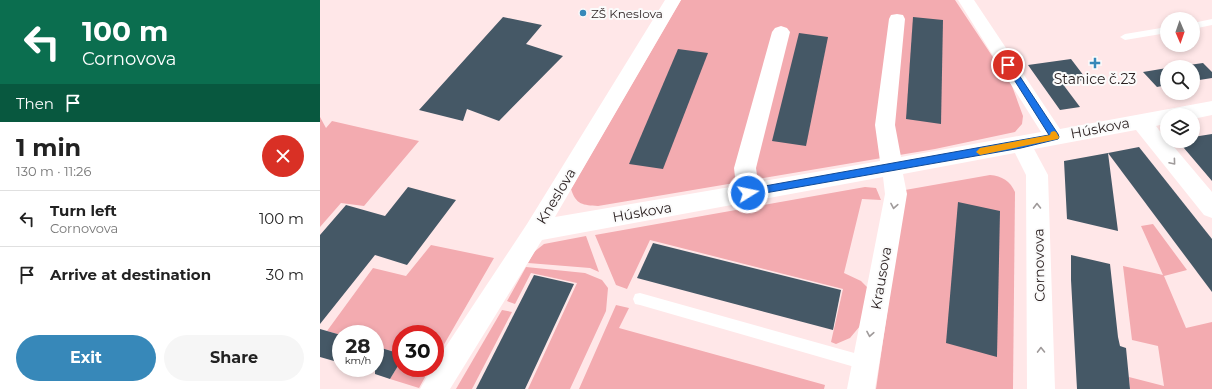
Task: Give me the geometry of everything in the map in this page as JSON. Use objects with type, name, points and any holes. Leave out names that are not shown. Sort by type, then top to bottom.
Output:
[{"type":"street","name":"Kneslova","points":[[434,389],[535,231],[673,0]]},
{"type":"street","points":[[966,0],[1055,137]]},
{"type":"street","points":[[892,168],[885,125],[897,19]]},
{"type":"street","points":[[748,193],[745,168],[781,32]]},
{"type":"street","points":[[1200,110],[1212,108]]},
{"type":"street","name":"Húskova","points":[[535,231],[892,168],[1160,117]]},
{"type":"street","points":[[1140,121],[1212,208]]},
{"type":"street","name":"Cornovova","points":[[1021,144],[1037,175],[1041,389]]},
{"type":"street","name":"Krausova","points":[[861,389],[896,194],[892,168]]},
{"type":"lane","points":[[1200,25],[1212,22]]},
{"type":"lane","points":[[1125,37],[1160,31]]},
{"type":"lane","points":[[640,299],[865,363]]},
{"type":"shaded area","points":[[681,0],[955,0],[1012,86],[1023,116],[1022,124],[1015,132],[935,149],[598,206],[581,203],[575,198],[571,189]]},
{"type":"shaded area","points":[[320,117],[326,128],[332,121],[419,141],[364,206],[341,203],[320,227]]},
{"type":"shaded area","points":[[990,175],[1005,180],[1011,185],[1015,192],[1013,389],[876,389],[905,190]]},
{"type":"shaded area","points":[[865,187],[876,188],[881,200],[862,199],[844,273],[861,281],[868,288],[865,320],[850,338],[836,344],[831,342],[843,289],[650,240],[627,289],[616,285],[595,235]]},
{"type":"shaded area","points":[[1153,224],[1187,270],[1164,276],[1186,328],[1212,322],[1212,389],[1130,389],[1129,377],[1164,386],[1158,346],[1132,340],[1123,266],[1163,275],[1141,226]]},
{"type":"shaded area","points":[[586,236],[599,272],[590,268],[528,263],[534,252],[544,244]]},
{"type":"shaded area","points":[[431,245],[494,258],[444,344],[444,325],[392,325],[392,351],[384,349],[384,325],[332,325],[332,332],[327,331],[373,268],[406,276]]},
{"type":"shaded area","points":[[526,267],[585,273],[602,280],[608,288],[606,311],[570,389],[528,389],[577,283],[531,273],[515,304],[507,301]]},
{"type":"shaded area","points":[[616,305],[629,308],[619,328],[825,385],[824,389],[579,389]]},
{"type":"shaded area","points":[[502,310],[512,312],[472,389],[456,389]]},
{"type":"shaded area","points":[[392,376],[392,377],[425,377],[419,388],[390,379]]},
{"type":"building","points":[[503,17],[542,25],[526,44],[563,56],[499,121],[467,109],[463,121],[419,110]]},
{"type":"building","points":[[913,17],[943,20],[941,124],[906,119]]},
{"type":"building","points":[[799,33],[828,37],[806,146],[772,141]]},
{"type":"building","points":[[678,49],[708,53],[663,169],[629,164]]},
{"type":"building","points":[[1071,59],[1087,80],[1062,83],[1080,107],[1060,110],[1028,65]]},
{"type":"building","points":[[1200,63],[1203,63],[1212,72],[1212,78],[1200,80]]},
{"type":"building","points":[[1160,69],[1160,86],[1157,87],[1143,72]]},
{"type":"building","points":[[1212,134],[1212,181],[1184,148],[1200,148],[1200,136]]},
{"type":"building","points":[[1139,147],[1212,239],[1212,292],[1108,153]]},
{"type":"building","points":[[1108,153],[1118,231],[1067,219],[1064,161]]},
{"type":"building","points":[[408,187],[456,200],[407,265],[375,255],[320,324],[320,235],[346,205],[385,216]]},
{"type":"building","points":[[958,202],[1000,211],[997,357],[946,343]]},
{"type":"building","points":[[653,243],[841,290],[833,330],[637,278]]},
{"type":"building","points":[[1071,255],[1110,264],[1118,337],[1120,346],[1126,348],[1130,389],[1077,389]]},
{"type":"building","points":[[534,275],[574,284],[525,389],[476,389]]},
{"type":"building","points":[[320,329],[332,332],[332,360],[320,357]]},
{"type":"building","points":[[384,349],[392,351],[392,376],[390,379],[384,377]]},
{"type":"slow traffic","points":[[980,152],[1055,137],[1054,134]]},
{"type":"place","name":"ZŠ Kneslova","points":[[583,13]]},
{"type":"place","name":"Stanice č.23","points":[[1095,63]]},
{"type":"route","points":[[748,193],[1055,137],[1008,65]]}]
